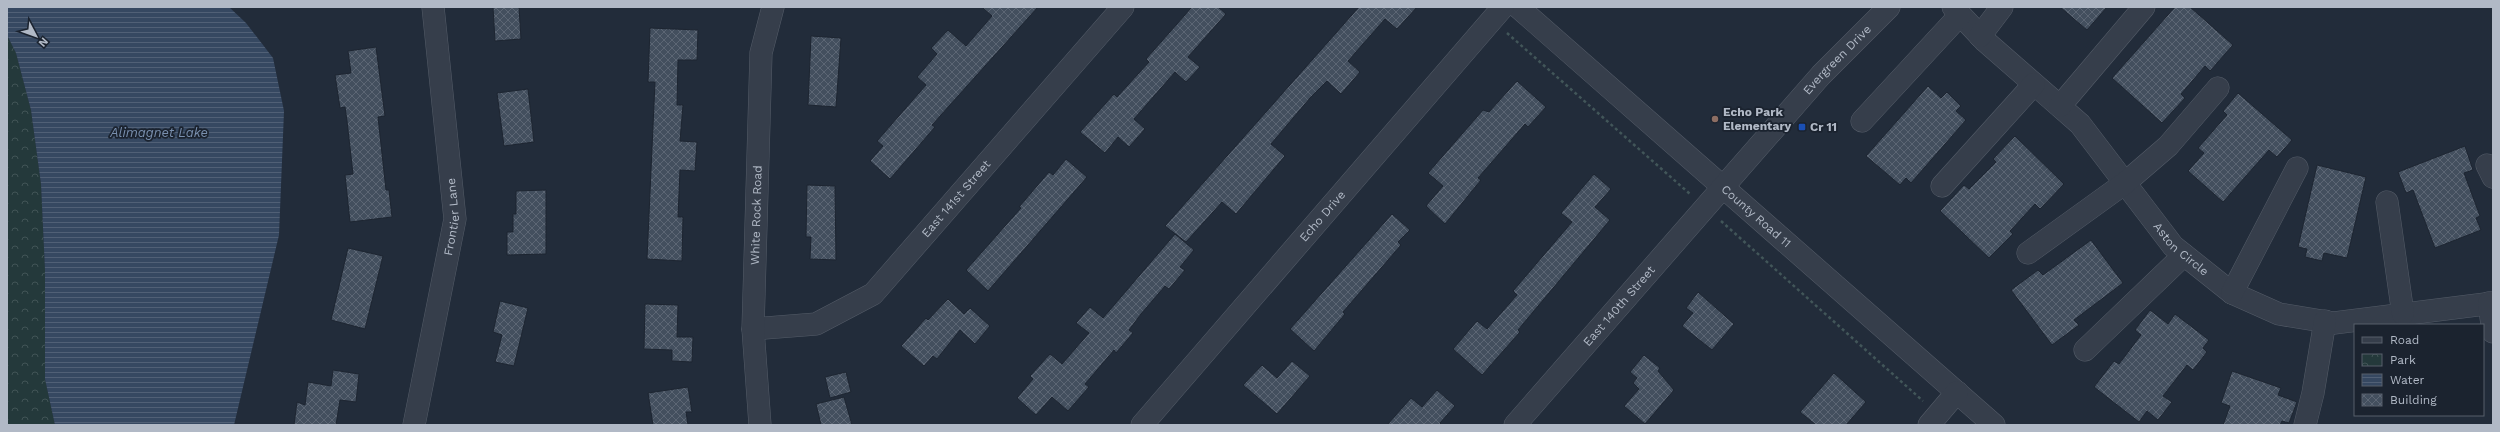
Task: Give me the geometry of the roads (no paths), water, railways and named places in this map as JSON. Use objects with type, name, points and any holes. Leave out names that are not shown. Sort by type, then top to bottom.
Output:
[{"type":"street","name":"Frontier Lane","points":[[414,425],[455,219],[433,7]]},
{"type":"street","name":"White Rock Road","points":[[760,425],[753,329],[761,53],[773,7]]},
{"type":"street","name":"East 141st Street","points":[[753,329],[816,324],[873,294],[1123,7]]},
{"type":"street","name":"Echo Drive","points":[[1142,425],[1503,7]]},
{"type":"street","name":"County Road 11","points":[[1518,7],[1994,425]]},
{"type":"street","name":"Evergreen Drive","points":[[1724,188],[1821,75],[1889,7]]},
{"type":"street","points":[[1980,36],[2002,7]]},
{"type":"street","points":[[2060,106],[2144,7]]},
{"type":"street","points":[[1862,121],[1956,11]]},
{"type":"street","name":"Aston Circle","points":[[1956,11],[1980,36],[2080,124],[2173,246],[2232,293],[2279,314],[2334,322],[2491,303]]},
{"type":"street","points":[[1942,186],[2034,84]]},
{"type":"street","points":[[2028,253],[2125,183],[2168,146],[2218,88]]},
{"type":"street","points":[[2232,293],[2297,168]]},
{"type":"street","name":"East 140th Street","points":[[1515,425],[1724,188]]},
{"type":"street","points":[[2387,202],[2403,314]]},
{"type":"street","points":[[2085,350],[2184,255]]},
{"type":"street","points":[[2491,303],[2493,332]]},
{"type":"street","points":[[2305,425],[2313,393],[2325,321]]},
{"type":"street","points":[[1929,425],[1956,392]]},
{"type":"water","name":"Alimagnet Lake","points":[[7,7],[229,7],[246,23],[273,58],[284,111],[279,235],[234,425],[55,425],[45,379],[45,270],[41,184],[31,110],[16,53],[7,35]]},
{"type":"place","name":"Echo Park Elementary","points":[[1715,119]]},
{"type":"place","name":"Cr 11","points":[[1802,127]]}]
